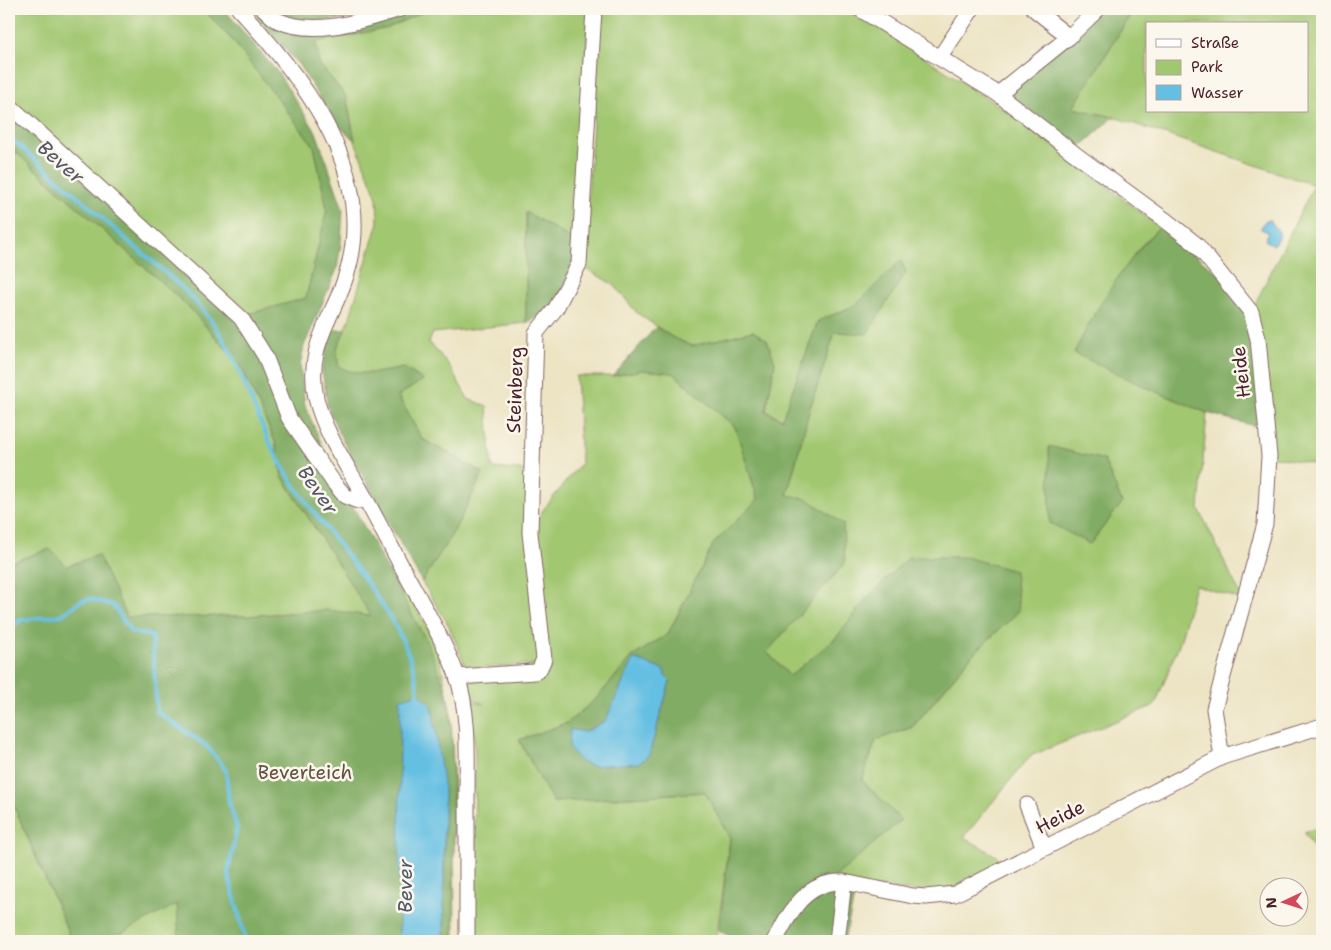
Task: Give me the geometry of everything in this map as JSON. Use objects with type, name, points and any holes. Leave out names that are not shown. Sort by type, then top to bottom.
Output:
[{"type":"street","points":[[239,9],[274,47],[306,91],[328,128],[353,194],[356,226],[351,259],[344,284],[317,345],[314,375],[316,396],[327,431],[437,630],[457,677],[465,719],[467,755],[467,941]]},
{"type":"street","points":[[264,9],[277,20],[306,27],[361,21],[400,9]]},
{"type":"street","name":"Steinberg","points":[[457,677],[535,672],[542,666],[544,659],[530,533],[536,333],[556,308],[579,264],[594,9]]},
{"type":"street","name":"Heide","points":[[860,9],[998,94],[1197,246],[1251,312],[1258,339],[1269,456],[1265,524],[1214,710],[1222,757]]},
{"type":"street","points":[[940,57],[972,9]]},
{"type":"street","points":[[1034,9],[1069,37]]},
{"type":"street","points":[[998,94],[1069,37],[1098,9]]},
{"type":"street","points":[[9,105],[241,318],[265,356],[289,418],[323,470],[345,496],[358,501],[365,498]]},
{"type":"street","name":"Heide","points":[[775,941],[792,909],[804,895],[819,885],[844,882],[912,896],[955,894],[1222,757],[1322,726]]},
{"type":"street","points":[[1027,805],[1044,848]]},
{"type":"street","points":[[837,941],[844,882]]},
{"type":"green space","points":[[9,9],[203,9],[234,42],[314,146],[327,209],[306,298],[242,316],[9,98]]},
{"type":"green space","name":"Beverteich","points":[[203,9],[224,9],[278,73],[316,132],[343,209],[337,269],[304,346],[300,366],[305,406],[332,468],[427,642],[447,693],[451,720],[452,753],[454,941],[444,941],[444,790],[399,941],[179,941],[177,904],[107,941],[72,941],[9,794],[9,563],[50,549],[67,566],[98,555],[127,617],[247,616],[328,610],[371,616],[282,476],[275,441],[241,366],[188,306],[9,146],[9,105],[242,316],[306,298],[327,209],[314,146],[234,42]]},
{"type":"green space","points":[[250,9],[257,9],[274,24],[357,28],[418,9],[429,9],[388,28],[316,42],[319,64],[346,96],[355,141],[337,124],[299,65]]},
{"type":"green space","points":[[270,9],[385,9],[361,18],[296,22]]},
{"type":"green space","points":[[428,9],[589,9],[573,240],[526,212],[526,323],[433,333],[429,342],[449,365],[468,399],[487,406],[492,468],[531,471],[530,532],[543,510],[581,463],[576,376],[613,376],[642,370],[673,373],[735,427],[758,499],[714,543],[668,634],[632,657],[596,699],[567,723],[519,740],[553,802],[705,792],[730,839],[716,941],[474,941],[475,754],[470,701],[484,704],[471,698],[467,683],[536,664],[467,669],[448,624],[422,582],[454,531],[483,473],[422,439],[398,396],[423,380],[404,368],[362,373],[338,367],[337,348],[349,320],[378,222],[377,198],[355,141],[346,96],[319,64],[316,42],[388,28]]},
{"type":"green space","points":[[601,9],[843,9],[866,19],[1011,114],[1070,157],[1159,227],[1139,248],[1074,353],[1207,413],[1199,509],[1243,600],[1195,585],[1181,639],[1155,705],[1030,756],[964,837],[1012,865],[955,894],[826,884],[876,740],[913,727],[972,655],[1019,611],[864,601],[836,638],[790,676],[767,652],[845,563],[808,499],[787,496],[810,408],[835,332],[906,272],[901,261],[856,305],[818,321],[782,419],[766,411],[775,362],[753,331],[692,346],[672,337],[637,313],[614,285],[583,267]],"holes":[[[1049,447],[1104,460],[1122,503],[1090,544],[1051,484]]]},
{"type":"green space","points":[[1090,9],[1134,9],[1073,108],[1114,117],[1078,149],[1015,99],[1010,91]]},
{"type":"green space","points":[[1134,9],[1322,9],[1322,465],[1269,456],[1251,312],[1314,185],[1114,117],[1073,108]]},
{"type":"green space","points":[[9,146],[188,306],[241,366],[275,441],[282,476],[358,595],[393,569],[437,644],[451,714],[454,787],[455,941],[218,941],[178,913],[179,941],[79,941],[98,555],[67,566],[50,549],[9,563]],"holes":[[[303,612],[331,614],[146,629],[137,617],[247,616]]]},
{"type":"green space","points":[[526,212],[580,244],[556,308],[526,323]]},
{"type":"green space","points":[[1159,227],[1227,280],[1251,312],[1266,429],[1207,413],[1143,386],[1074,353],[1112,287],[1134,256]]},
{"type":"green space","points":[[901,260],[906,272],[867,334],[835,332],[810,408],[787,495],[808,499],[843,524],[845,563],[767,652],[790,676],[836,638],[864,601],[908,557],[965,557],[1015,571],[1019,611],[972,655],[912,727],[876,740],[862,780],[901,820],[827,884],[857,885],[844,941],[740,941],[719,931],[730,839],[705,792],[553,802],[519,740],[567,723],[596,699],[632,657],[668,634],[714,543],[758,499],[735,427],[673,373],[642,370],[613,376],[656,327],[692,346],[753,331],[767,340],[775,362],[766,411],[782,419],[818,321],[856,305]],"holes":[[[634,660],[670,681],[649,755],[570,729],[585,732],[605,721]]]},
{"type":"green space","points":[[331,330],[345,330],[337,348],[338,366],[346,370],[362,373],[404,368],[423,380],[398,396],[422,439],[483,473],[454,531],[422,582],[339,433],[328,407],[322,370]]},
{"type":"green space","points":[[1049,446],[1104,460],[1122,503],[1090,544],[1050,523]]},
{"type":"green space","points":[[9,794],[72,941],[9,941]]},
{"type":"green space","points":[[1322,826],[1322,861],[1304,832]]},
{"type":"water","points":[[1266,220],[1270,220],[1279,232],[1278,238],[1273,245],[1265,240],[1268,232],[1261,229]]},
{"type":"water","points":[[634,659],[664,670],[665,676],[670,681],[649,755],[639,763],[592,766],[581,762],[569,748],[570,729],[585,732],[605,721]]},
{"type":"water","name":"Beverteich","points":[[418,693],[432,706],[444,790],[444,941],[399,941],[400,699]]},
{"type":"waterway","name":"Bever","points":[[9,137],[175,281],[214,324],[243,379],[276,455],[293,483],[382,604],[400,635],[413,667],[418,697]]},
{"type":"waterway","points":[[9,628],[21,620],[61,615],[81,601],[90,599],[113,605],[131,632],[152,636],[157,712],[207,746],[226,770],[229,803],[237,827],[228,873],[246,941]]}]
